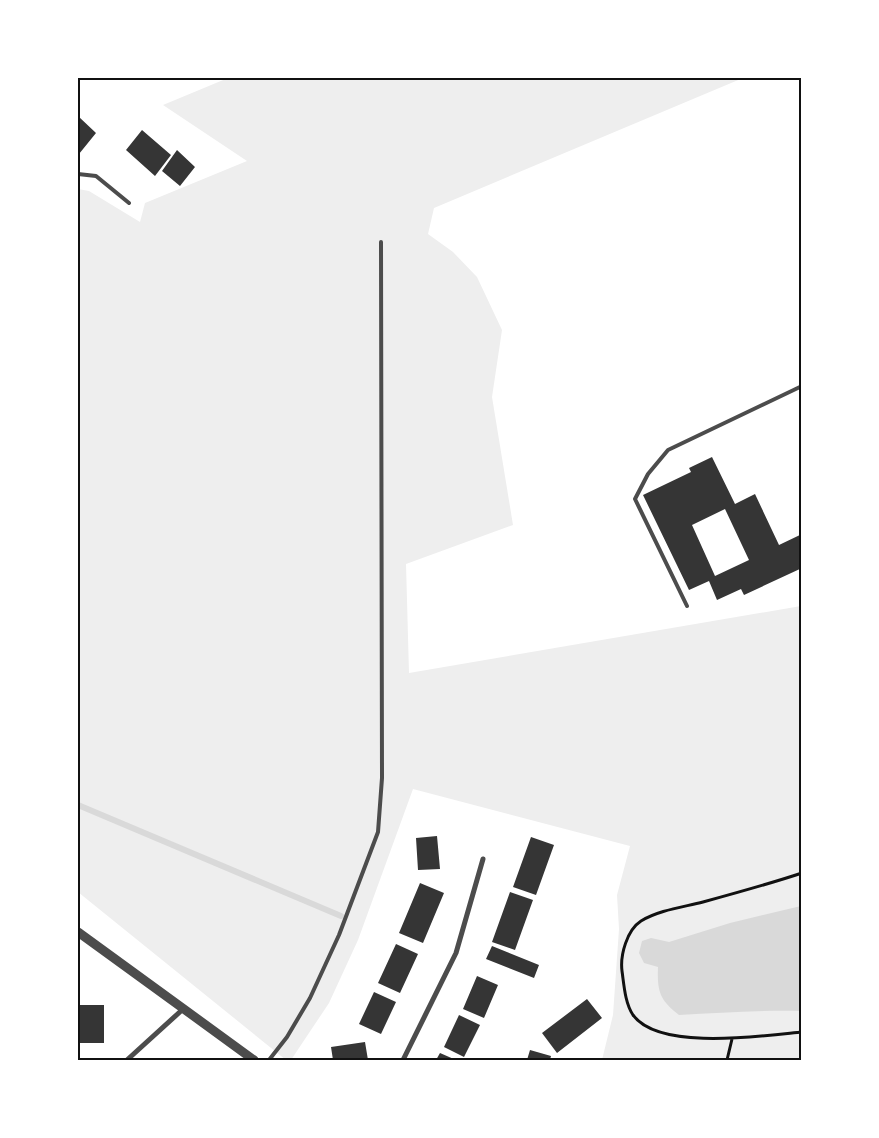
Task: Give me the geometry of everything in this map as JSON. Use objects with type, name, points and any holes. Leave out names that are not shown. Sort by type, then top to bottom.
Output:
[{"type":"street","points":[[404,1060],[456,953],[484,859]]},
{"type":"street","points":[[78,932],[182,1010],[254,1060]]},
{"type":"street","points":[[127,1060],[182,1010]]},
{"type":"lane","points":[[78,174],[96,176],[129,203]]},
{"type":"lane","points":[[269,1060],[291,1030],[331,953],[378,832],[382,778],[381,242]]},
{"type":"lane","points":[[687,606],[635,499],[648,474],[668,450],[802,386]]},
{"type":"path","points":[[802,873],[660,913],[640,921],[623,946],[621,964],[625,993],[633,1015],[647,1027],[667,1035],[732,1038],[802,1032]]},
{"type":"path","points":[[727,1060],[732,1038]]},
{"type":"shaded area","points":[[228,78],[743,78],[434,208],[428,234],[453,252],[477,277],[502,330],[492,397],[513,525],[406,564],[409,673],[801,606],[801,1060],[602,1060],[613,1015],[619,929],[617,895],[630,846],[413,789],[358,940],[329,1003],[291,1060],[286,1060],[78,892],[78,189],[89,191],[140,222],[145,203],[247,161],[163,105]]},
{"type":"shaded area","points":[[801,906],[801,1011],[679,1015],[661,995],[658,983],[658,967],[644,963],[639,953],[642,941],[651,938],[669,942],[730,923]]},
{"type":"building","points":[[78,116],[96,133],[79,154],[78,153]]},
{"type":"building","points":[[142,130],[171,155],[155,176],[126,150]]},
{"type":"building","points":[[177,150],[195,167],[180,186],[162,171]]},
{"type":"building","points":[[712,457],[735,504],[755,494],[779,545],[802,534],[802,568],[744,595],[741,589],[717,600],[709,581],[689,590],[643,495],[691,472],[689,468]],"holes":[[[725,509],[749,560],[715,576],[692,525]]]},
{"type":"building","points":[[437,836],[440,869],[418,870],[416,838]]},
{"type":"building","points":[[531,837],[554,845],[536,895],[513,887]]},
{"type":"building","points":[[420,883],[444,893],[423,943],[399,933]]},
{"type":"building","points":[[510,892],[533,900],[515,950],[492,942]]},
{"type":"building","points":[[396,944],[418,954],[400,993],[378,983]]},
{"type":"building","points":[[492,946],[539,965],[534,978],[486,959]]},
{"type":"building","points":[[477,976],[498,985],[484,1018],[463,1009]]},
{"type":"building","points":[[374,992],[396,1002],[381,1034],[359,1024]]},
{"type":"building","points":[[587,999],[602,1018],[557,1053],[542,1033]]},
{"type":"building","points":[[79,1005],[104,1005],[104,1043],[79,1043]]},
{"type":"building","points":[[459,1015],[480,1025],[464,1057],[444,1047]]},
{"type":"building","points":[[365,1042],[368,1060],[333,1060],[331,1047]]},
{"type":"building","points":[[530,1050],[551,1056],[550,1060],[527,1060]]},
{"type":"building","points":[[440,1053],[456,1060],[436,1060]]},
{"type":"waterway","points":[[78,805],[341,916]]}]
